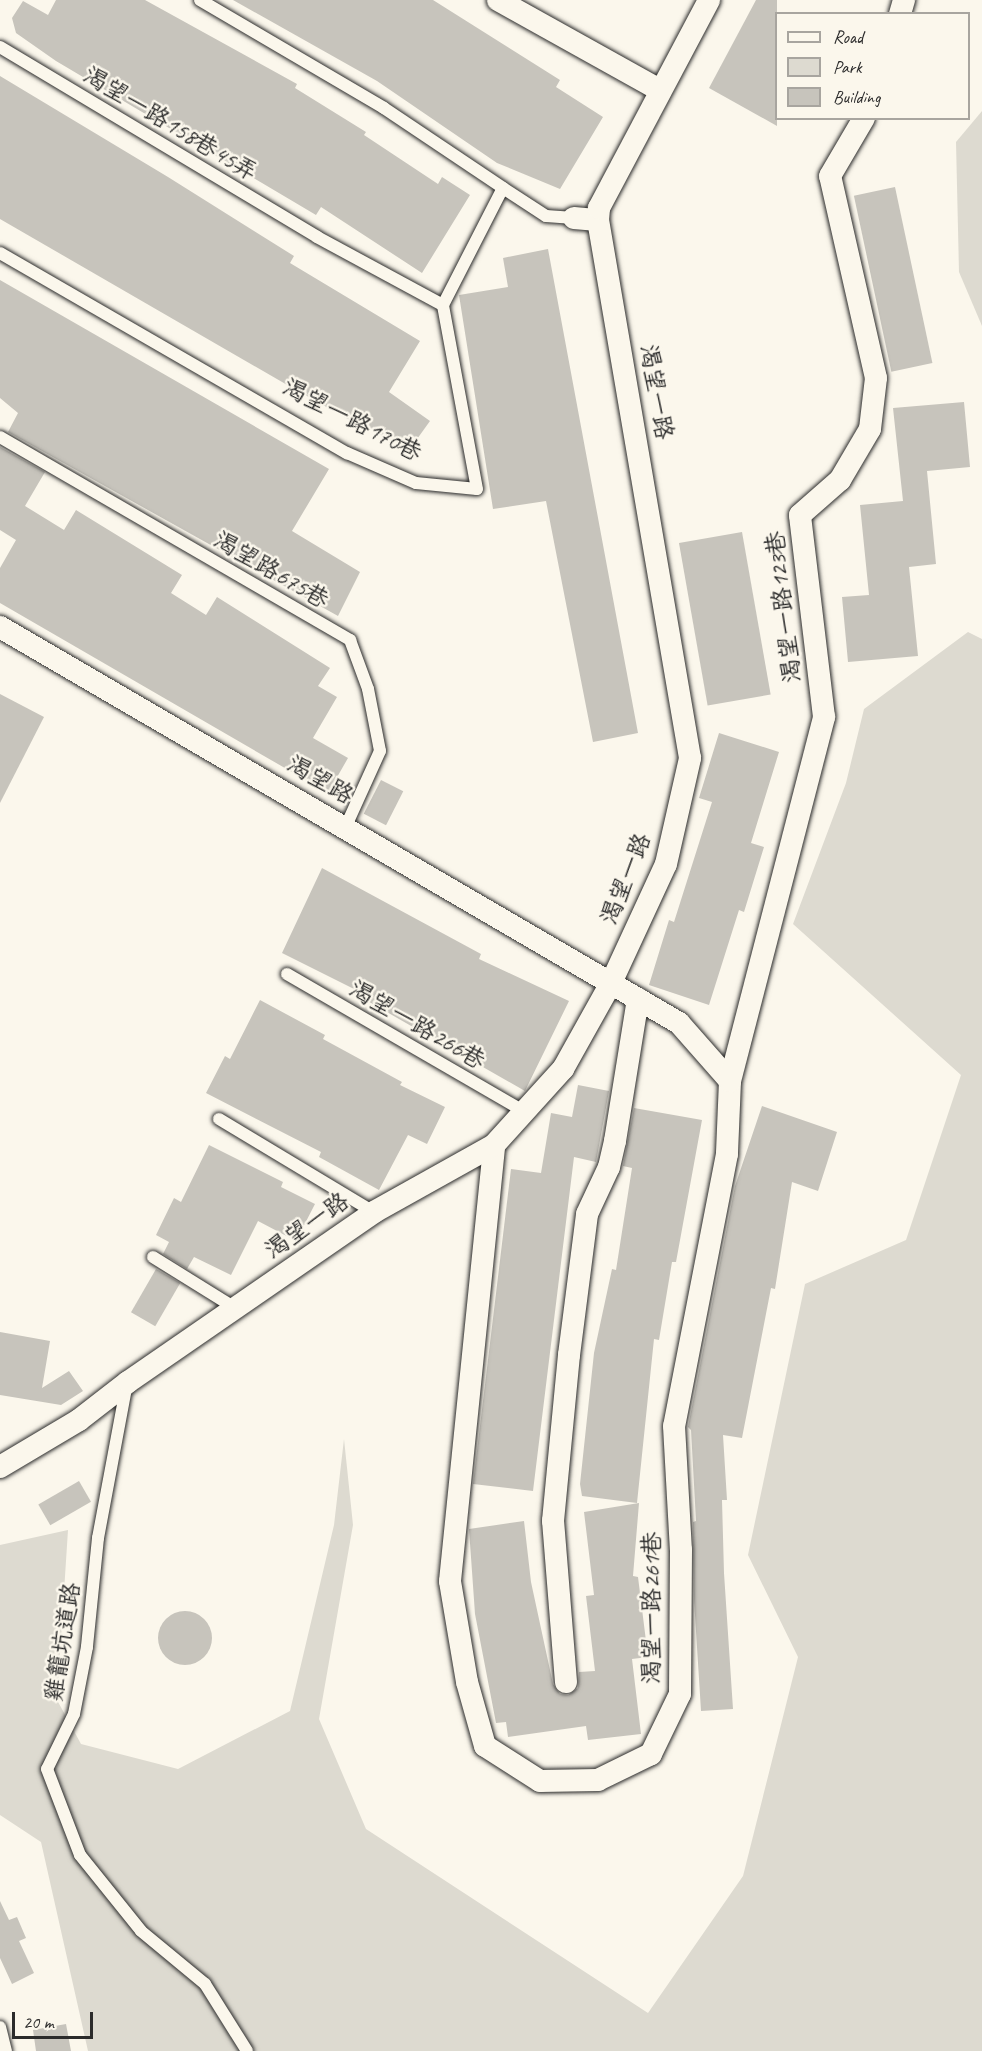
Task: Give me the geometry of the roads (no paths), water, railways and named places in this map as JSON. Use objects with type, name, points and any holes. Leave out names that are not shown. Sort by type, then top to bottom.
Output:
[{"type":"street","points":[[498,0],[660,90]]},
{"type":"street","name":"渴望一路","points":[[0,1467],[79,1420],[128,1382],[374,1212],[494,1145],[563,1070],[610,982],[666,864],[690,758],[676,657],[598,220],[599,208],[709,0]]},
{"type":"street","name":"渴望一路123巷","points":[[730,1082],[824,717],[800,515],[840,480],[870,429],[876,378],[830,176],[863,120]]},
{"type":"street","points":[[574,218],[598,220]]},
{"type":"street","name":"渴望路","points":[[1,630],[346,826],[610,982]]},
{"type":"street","points":[[610,982],[679,1023],[730,1082]]},
{"type":"street","points":[[566,1682],[553,1521],[569,1355],[587,1214],[609,1167],[639,999]]},
{"type":"street","name":"渴望一路261巷","points":[[494,1145],[450,1581],[466,1682],[485,1746],[540,1781],[598,1780],[651,1754],[680,1694],[681,1550],[674,1426],[727,1154],[730,1082]]},
{"type":"lane","points":[[200,0],[384,108],[546,216],[574,218]]},
{"type":"lane","name":"渴望一路158巷45弄","points":[[0,46],[317,237],[443,305]]},
{"type":"lane","points":[[443,305],[503,188]]},
{"type":"lane","name":"渴望一路170巷","points":[[0,253],[347,453],[416,483],[477,489],[443,305]]},
{"type":"lane","name":"渴望路675巷","points":[[0,437],[350,640],[368,689],[380,751],[346,826]]},
{"type":"lane","name":"渴望一路266巷","points":[[287,974],[525,1112]]},
{"type":"lane","points":[[219,1119],[374,1212]]},
{"type":"lane","points":[[153,1257],[235,1308]]},
{"type":"lane","name":"雞籠坑道路","points":[[128,1382],[98,1538],[87,1647],[74,1714],[47,1769],[80,1855],[141,1931],[205,1984],[247,2051]]},
{"type":"lane","points":[[0,2026],[6,2051]]}]
